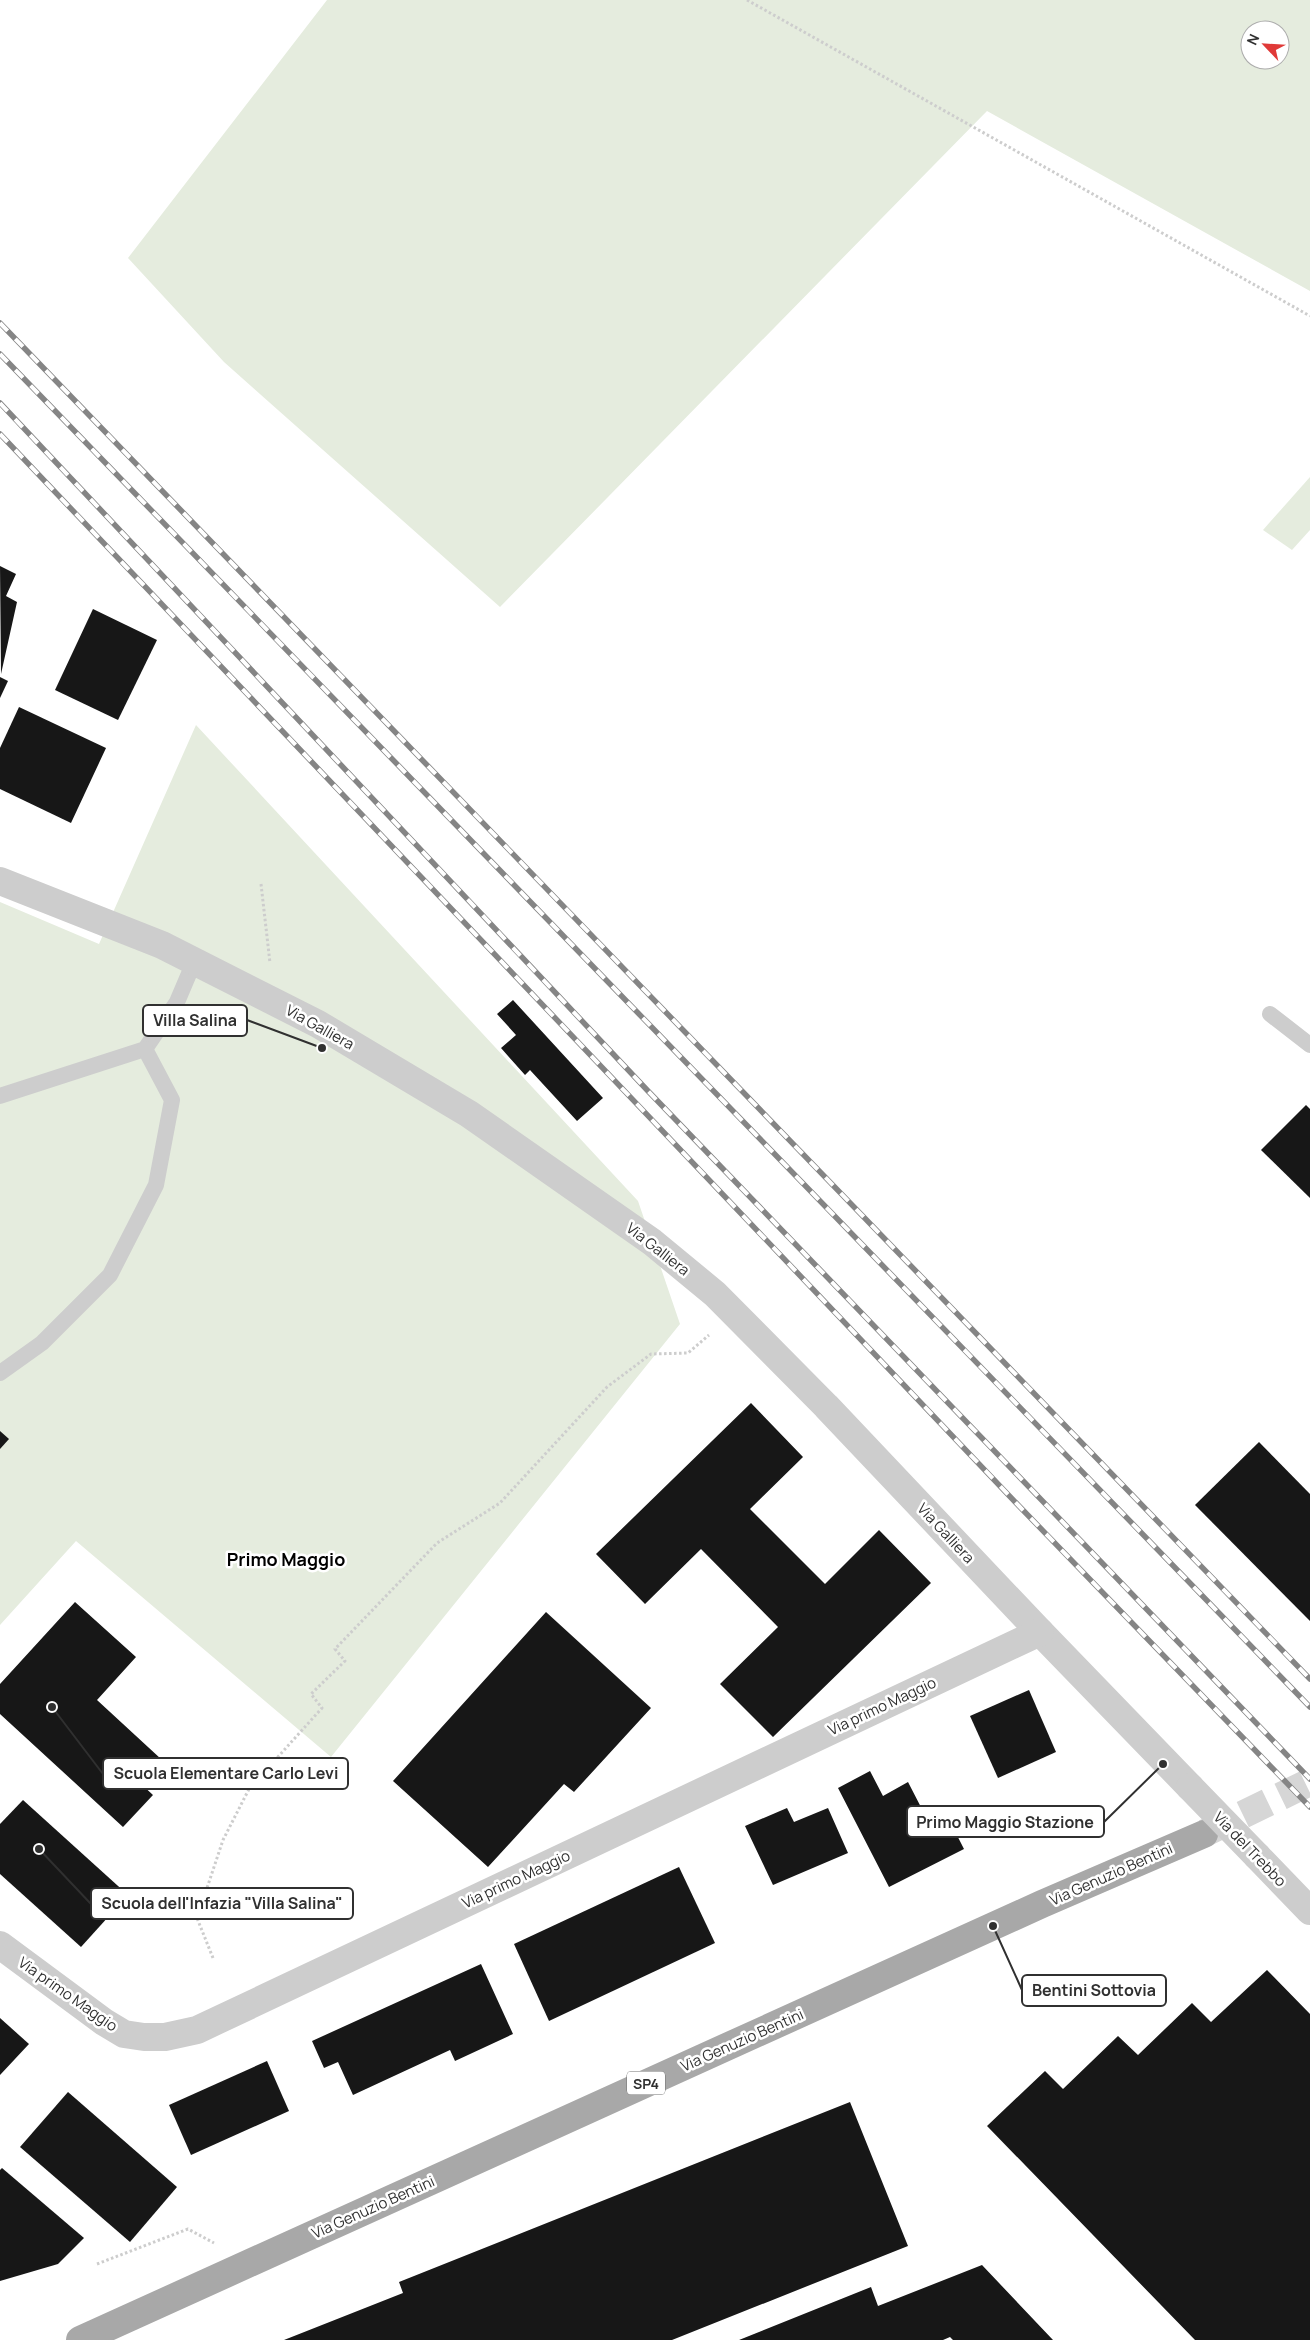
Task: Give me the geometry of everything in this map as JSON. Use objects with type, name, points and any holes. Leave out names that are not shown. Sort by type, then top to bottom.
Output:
[{"type":"main road","name":"Via Genuzio Bentini","points":[[79,2338],[1098,1879],[1204,1834]]},
{"type":"street","name":"Via Galliera","points":[[0,881],[162,945],[318,1024],[468,1114],[652,1242],[729,1308],[826,1406],[1190,1787]]},
{"type":"street","name":"Via primo Maggio","points":[[0,1945],[104,2022],[124,2034],[164,2037],[197,2030],[1040,1632]]},
{"type":"street","name":"Via del Trebbo","points":[[1190,1787],[1310,1911]]},
{"type":"lane","points":[[0,1096],[145,1049],[178,1002],[194,962]]},
{"type":"lane","points":[[1270,1014],[1310,1045]]},
{"type":"lane","points":[[0,1373],[42,1343],[110,1275],[156,1185],[172,1100],[145,1049]]},
{"type":"path","points":[[747,0],[1310,316]]},
{"type":"path","points":[[261,884],[271,972]]},
{"type":"path","points":[[213,1958],[197,1918],[223,1840],[249,1789],[322,1708],[311,1694],[345,1661],[335,1649],[437,1543],[500,1503],[607,1387],[651,1354],[688,1353],[712,1333]]},
{"type":"path","points":[[97,2264],[188,2229],[221,2247]]},
{"type":"shaded area","points":[[327,0],[1310,0],[1310,291],[987,111],[500,607],[224,362],[128,258]]},
{"type":"shaded area","points":[[1310,477],[1310,530],[1292,550],[1263,530]]},
{"type":"shaded area","points":[[196,725],[638,1201],[680,1324],[331,1757],[76,1541],[0,1625],[0,902],[99,944]]},
{"type":"building","points":[[0,566],[16,574],[6,596],[17,602],[1,674]]},
{"type":"building","points":[[93,609],[157,640],[118,720],[55,690]]},
{"type":"building","points":[[0,677],[8,681],[0,698]]},
{"type":"building","points":[[19,707],[106,748],[71,823],[0,789],[0,748]]},
{"type":"building","points":[[513,1000],[603,1098],[577,1121],[530,1070],[525,1075],[501,1048],[516,1035],[497,1014]]},
{"type":"building","points":[[1306,1105],[1310,1109],[1310,1198],[1261,1150]]},
{"type":"building","points":[[751,1403],[803,1457],[750,1509],[825,1584],[879,1530],[931,1583],[773,1737],[720,1684],[778,1627],[701,1549],[645,1604],[596,1554]]},
{"type":"building","points":[[0,1431],[9,1439],[0,1449]]},
{"type":"building","points":[[1259,1442],[1310,1494],[1310,1621],[1195,1505]]},
{"type":"building","points":[[75,1602],[136,1657],[97,1700],[161,1759],[139,1782],[153,1795],[123,1827],[0,1714],[0,1684]]},
{"type":"building","points":[[546,1612],[651,1708],[574,1792],[564,1784],[488,1867],[393,1781]]},
{"type":"building","points":[[1029,1690],[1056,1752],[998,1778],[970,1716]]},
{"type":"building","points":[[870,1771],[883,1796],[908,1782],[925,1815],[942,1806],[964,1849],[889,1887],[838,1788]]},
{"type":"building","points":[[23,1800],[128,1895],[81,1947],[0,1874],[0,1824]]},
{"type":"building","points":[[787,1808],[794,1822],[828,1808],[848,1853],[773,1885],[745,1826]]},
{"type":"building","points":[[679,1867],[715,1943],[549,2021],[514,1944]]},
{"type":"building","points":[[481,1964],[513,2034],[455,2061],[450,2050],[353,2095],[338,2062],[324,2068],[312,2041]]},
{"type":"building","points":[[1267,1970],[1310,2014],[1310,2340],[1195,2340],[987,2126],[1045,2071],[1063,2089],[1118,2036],[1138,2055],[1192,2003],[1211,2022]]},
{"type":"building","points":[[0,2018],[29,2044],[0,2075]]},
{"type":"building","points":[[267,2061],[289,2111],[191,2155],[169,2105]]},
{"type":"building","points":[[68,2092],[177,2187],[130,2242],[20,2147]]},
{"type":"building","points":[[850,2102],[908,2246],[672,2340],[284,2340],[403,2293],[399,2282]]},
{"type":"building","points":[[2,2168],[84,2238],[58,2264],[0,2281],[0,2170]]},
{"type":"building","points":[[982,2265],[1053,2340],[953,2340],[950,2337],[943,2340],[739,2340],[871,2287],[878,2306]]},
{"type":"tunnel","points":[[1205,1833],[1310,1782]]},
{"type":"railway","points":[[0,323],[1310,1679]]},
{"type":"railway","points":[[0,354],[1310,1707]]},
{"type":"railway","points":[[0,403],[648,1091],[1310,1779]]},
{"type":"railway","points":[[0,434],[1019,1506],[1310,1807]]},
{"type":"place","name":"Villa Salina","points":[[322,1048]]},
{"type":"place","name":"Scuola Elementare Carlo Levi","points":[[52,1707]]},
{"type":"place","name":"Primo Maggio Stazione","points":[[1163,1764]]},
{"type":"place","name":"Scuola dell'Infazia \"Villa Salina\"","points":[[39,1849]]},
{"type":"place","name":"Bentini Sottovia","points":[[993,1926]]},
{"type":"district","name":"Primo Maggio","points":[[286,1559]]}]
